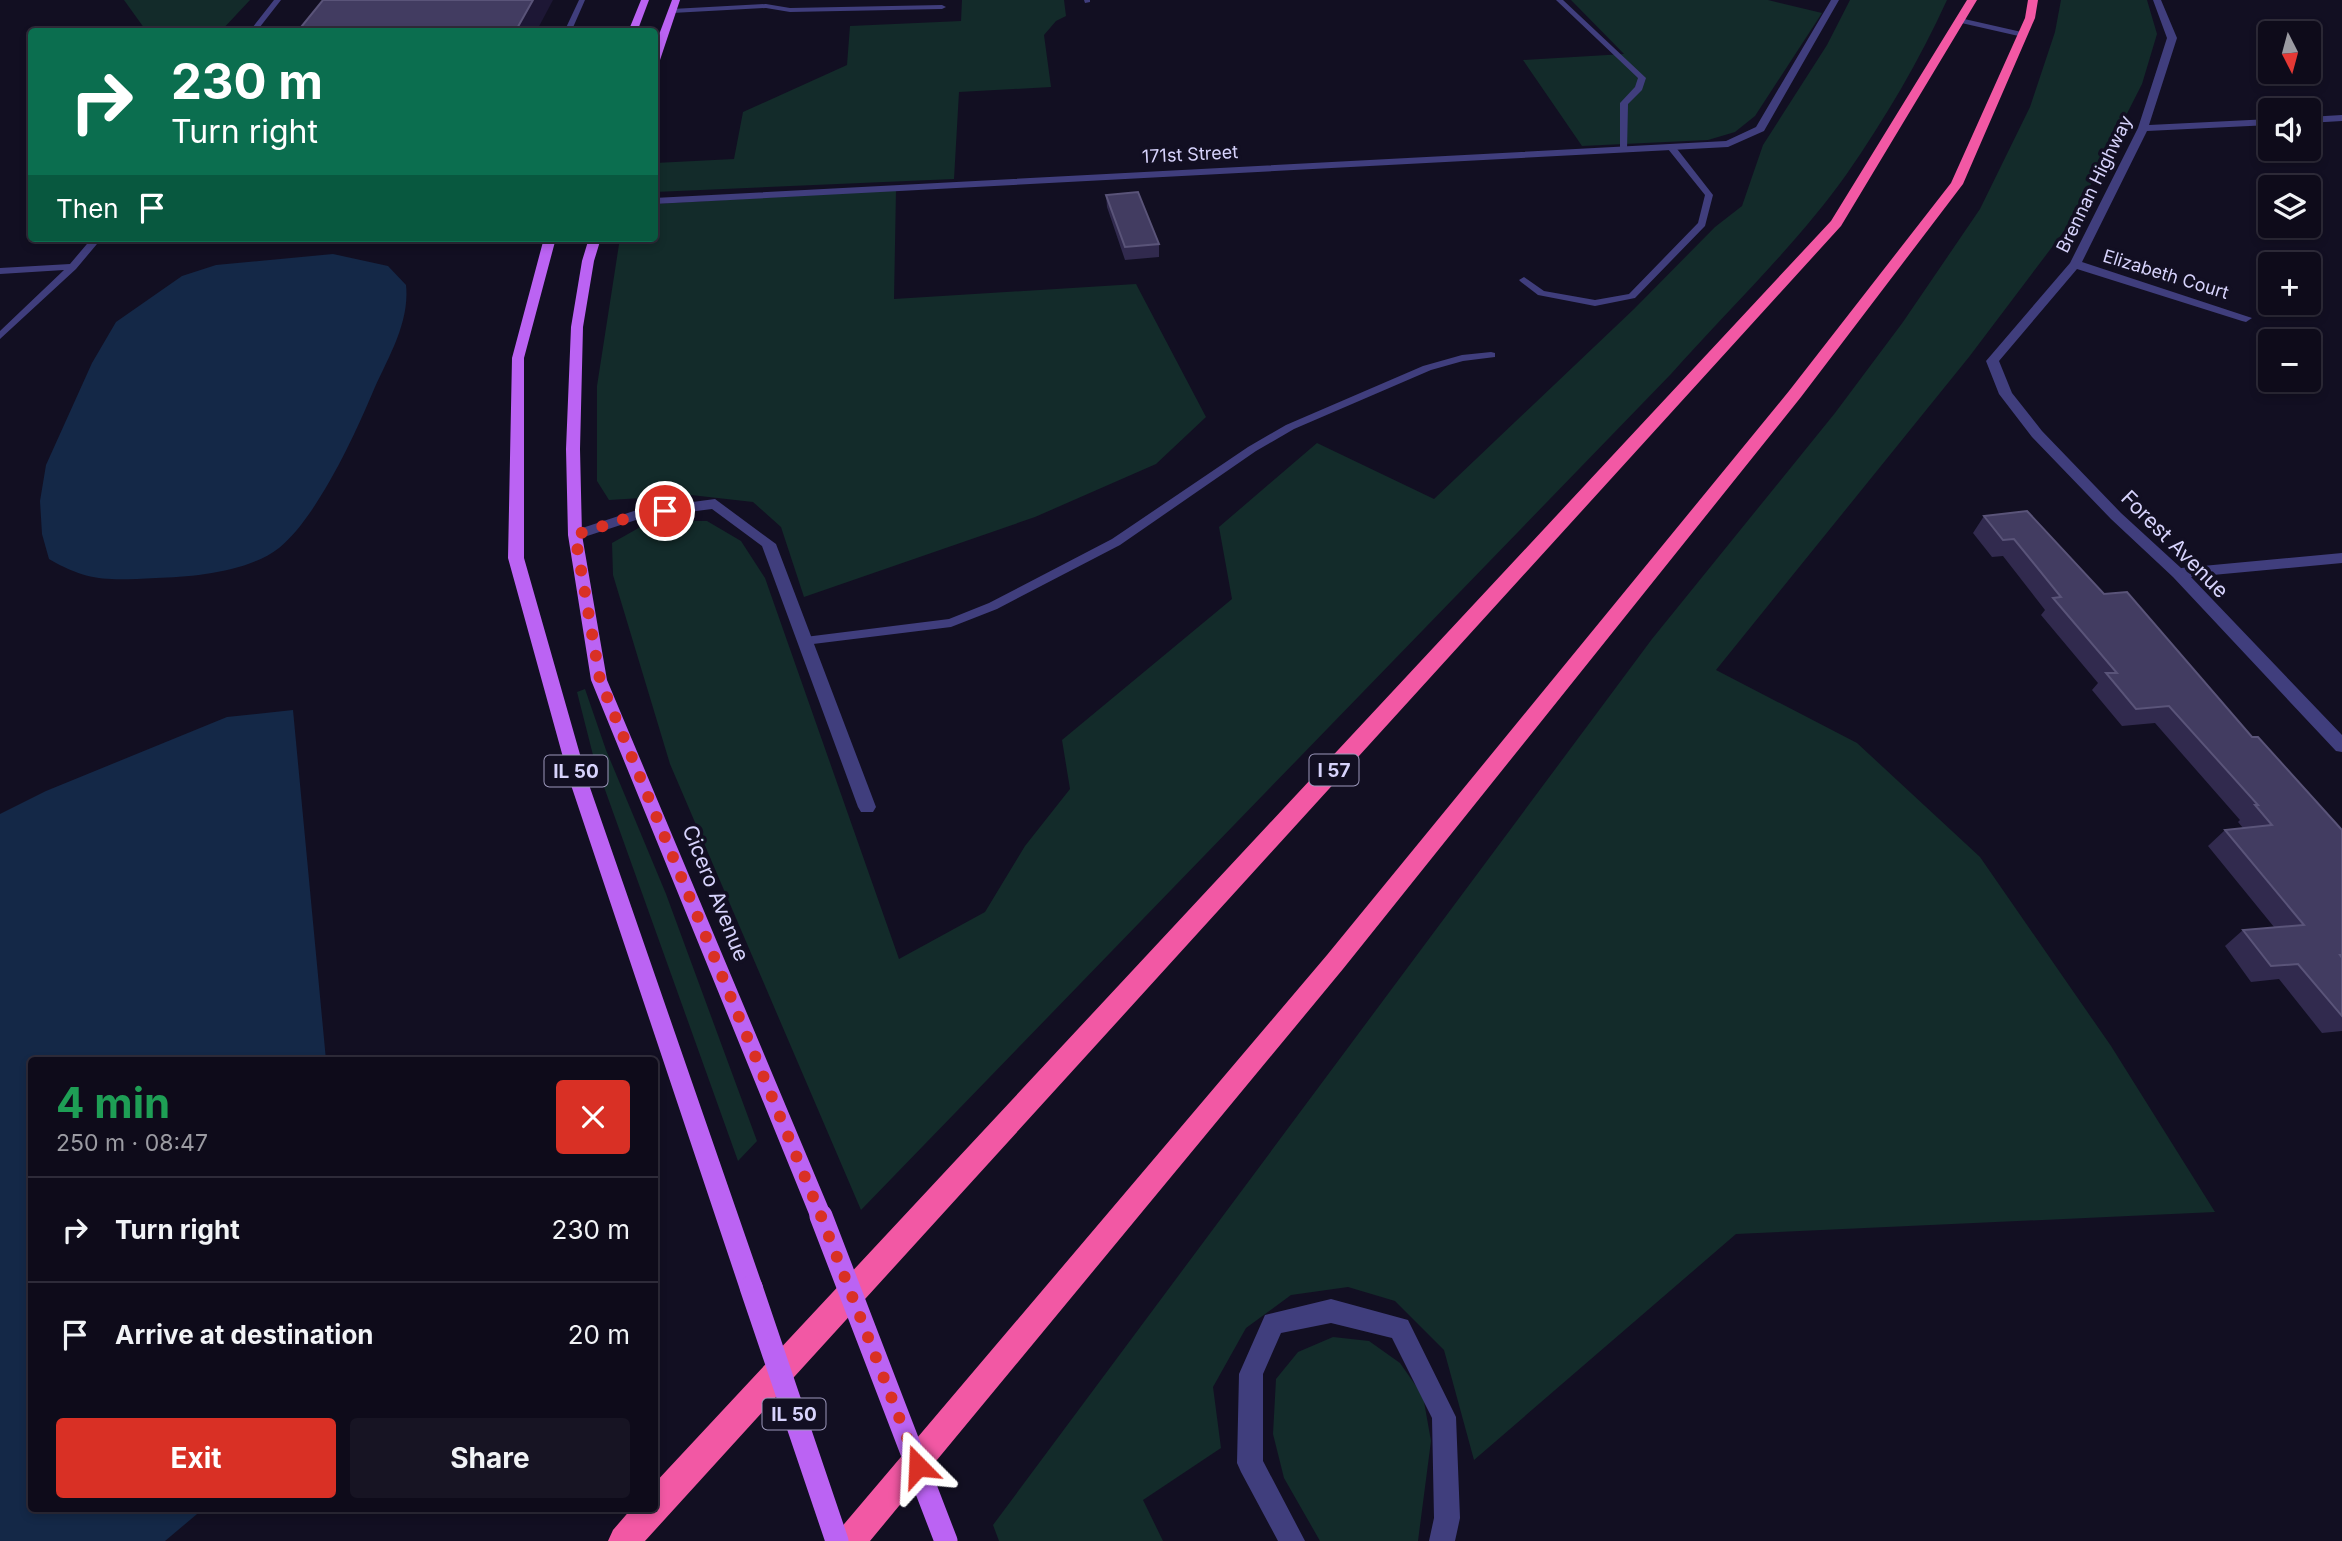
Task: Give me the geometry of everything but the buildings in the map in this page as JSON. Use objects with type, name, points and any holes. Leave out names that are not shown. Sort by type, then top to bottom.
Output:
[{"type":"highway","name":"I 57","points":[[658,1504],[1836,223],[1972,0]]},
{"type":"highway","points":[[850,1541],[1335,962],[1795,394],[1957,184],[2023,35],[2033,0]]},
{"type":"highway","name":"I 57","points":[[624,1541],[650,1512]]},
{"type":"main road","points":[[634,28],[645,0]]},
{"type":"main road","points":[[658,52],[677,0]]},
{"type":"main road","name":"IL 50","points":[[549,242],[518,358],[516,558],[578,779],[837,1541]]},
{"type":"main road","name":"Cicero Avenue","points":[[594,242],[577,327],[573,449],[575,535],[600,680],[821,1216],[946,1541]]},
{"type":"street","name":"171st Street","points":[[658,201],[1728,144],[1760,129],[1835,0]]},
{"type":"street","name":"Brennan Highway","points":[[1992,361],[2075,264],[2143,128],[2172,38],[2157,0]]},
{"type":"street","points":[[2321,119],[2342,118]]},
{"type":"street","points":[[2143,128],[2258,123]]},
{"type":"street","name":"Elizabeth Court","points":[[2075,264],[2246,318]]},
{"type":"street","name":"Forest Avenue","points":[[1992,361],[2006,394],[2037,434],[2116,516],[2178,573],[2342,746]]},
{"type":"street","points":[[575,535],[640,514],[715,504],[769,544],[867,807]]},
{"type":"street","points":[[2178,573],[2342,558]]},
{"type":"street","points":[[1292,1541],[1250,1463],[1251,1374],[1273,1324],[1331,1311],[1401,1328],[1444,1417],[1447,1518],[1442,1541]]},
{"type":"lane","points":[[255,28],[278,0]]},
{"type":"lane","points":[[569,28],[582,0]]},
{"type":"lane","points":[[1559,0],[1642,78],[1639,88],[1623,103],[1624,149]]},
{"type":"lane","points":[[673,12],[765,6],[790,10],[942,7]]},
{"type":"lane","points":[[1960,20],[2023,35]]},
{"type":"lane","points":[[1524,280],[1541,293],[1595,303],[1632,296],[1702,224],[1709,195],[1671,147]]},
{"type":"lane","points":[[0,336],[73,267],[94,242]]},
{"type":"lane","points":[[0,271],[73,267]]},
{"type":"lane","points":[[805,641],[951,623],[993,606],[1116,542],[1252,449],[1290,427],[1427,368],[1462,358],[1491,355]]},
{"type":"green space","points":[[124,0],[250,0],[224,28],[144,28]]},
{"type":"green space","points":[[962,0],[1064,0],[1066,16],[1056,21],[1044,35],[1051,87],[959,92],[954,179],[658,192],[658,163],[734,159],[743,112],[847,65],[850,26],[961,21]]},
{"type":"green space","points":[[1571,0],[1768,0],[1822,13],[1755,116],[1735,132],[1708,140],[1582,146],[1523,60],[1624,54]]},
{"type":"green space","points":[[1850,0],[1947,0],[1888,111],[1827,201],[1671,374],[861,1210],[670,764],[613,575],[612,543],[651,521],[707,521],[741,541],[765,578],[899,959],[985,912],[1025,846],[1070,789],[1062,740],[1232,599],[1219,527],[1317,443],[1434,499],[1634,309],[1715,227],[1742,206],[1763,145],[1827,45]]},
{"type":"green space","points":[[2061,0],[2147,0],[2157,34],[2142,84],[2074,218],[1969,357],[1716,670],[1857,743],[1980,857],[2111,1046],[2215,1212],[1736,1234],[1474,1460],[1444,1350],[1395,1301],[1348,1287],[1291,1295],[1246,1328],[1213,1387],[1221,1448],[1143,1500],[1163,1541],[999,1541],[993,1525],[1652,639],[1835,413],[1903,322],[1980,209],[2030,107],[2055,32]]},
{"type":"green space","points":[[896,190],[894,299],[1136,284],[1206,417],[1156,464],[1035,517],[804,597],[781,527],[753,502],[691,495],[609,500],[597,481],[597,386],[619,242],[658,242],[658,204]]},
{"type":"green space","points":[[585,689],[606,750],[666,894],[757,1141],[738,1161],[594,759],[577,692]]},
{"type":"green space","points":[[1333,1337],[1369,1341],[1400,1363],[1423,1396],[1431,1441],[1418,1541],[1320,1541],[1284,1478],[1273,1434],[1276,1379],[1298,1352]]},
{"type":"water","points":[[333,254],[388,266],[406,285],[404,314],[390,354],[344,455],[320,498],[293,535],[279,548],[252,563],[220,572],[186,576],[101,578],[77,572],[49,559],[42,534],[40,501],[46,465],[92,363],[116,322],[182,276],[216,265]]},
{"type":"water","points":[[293,710],[326,1057],[28,1057],[28,1512],[199,1512],[165,1541],[0,1541],[0,814],[46,791],[227,717]]},
{"type":"route","points":[[665,511],[640,514],[575,535],[600,680],[821,1216],[918,1466]]}]
